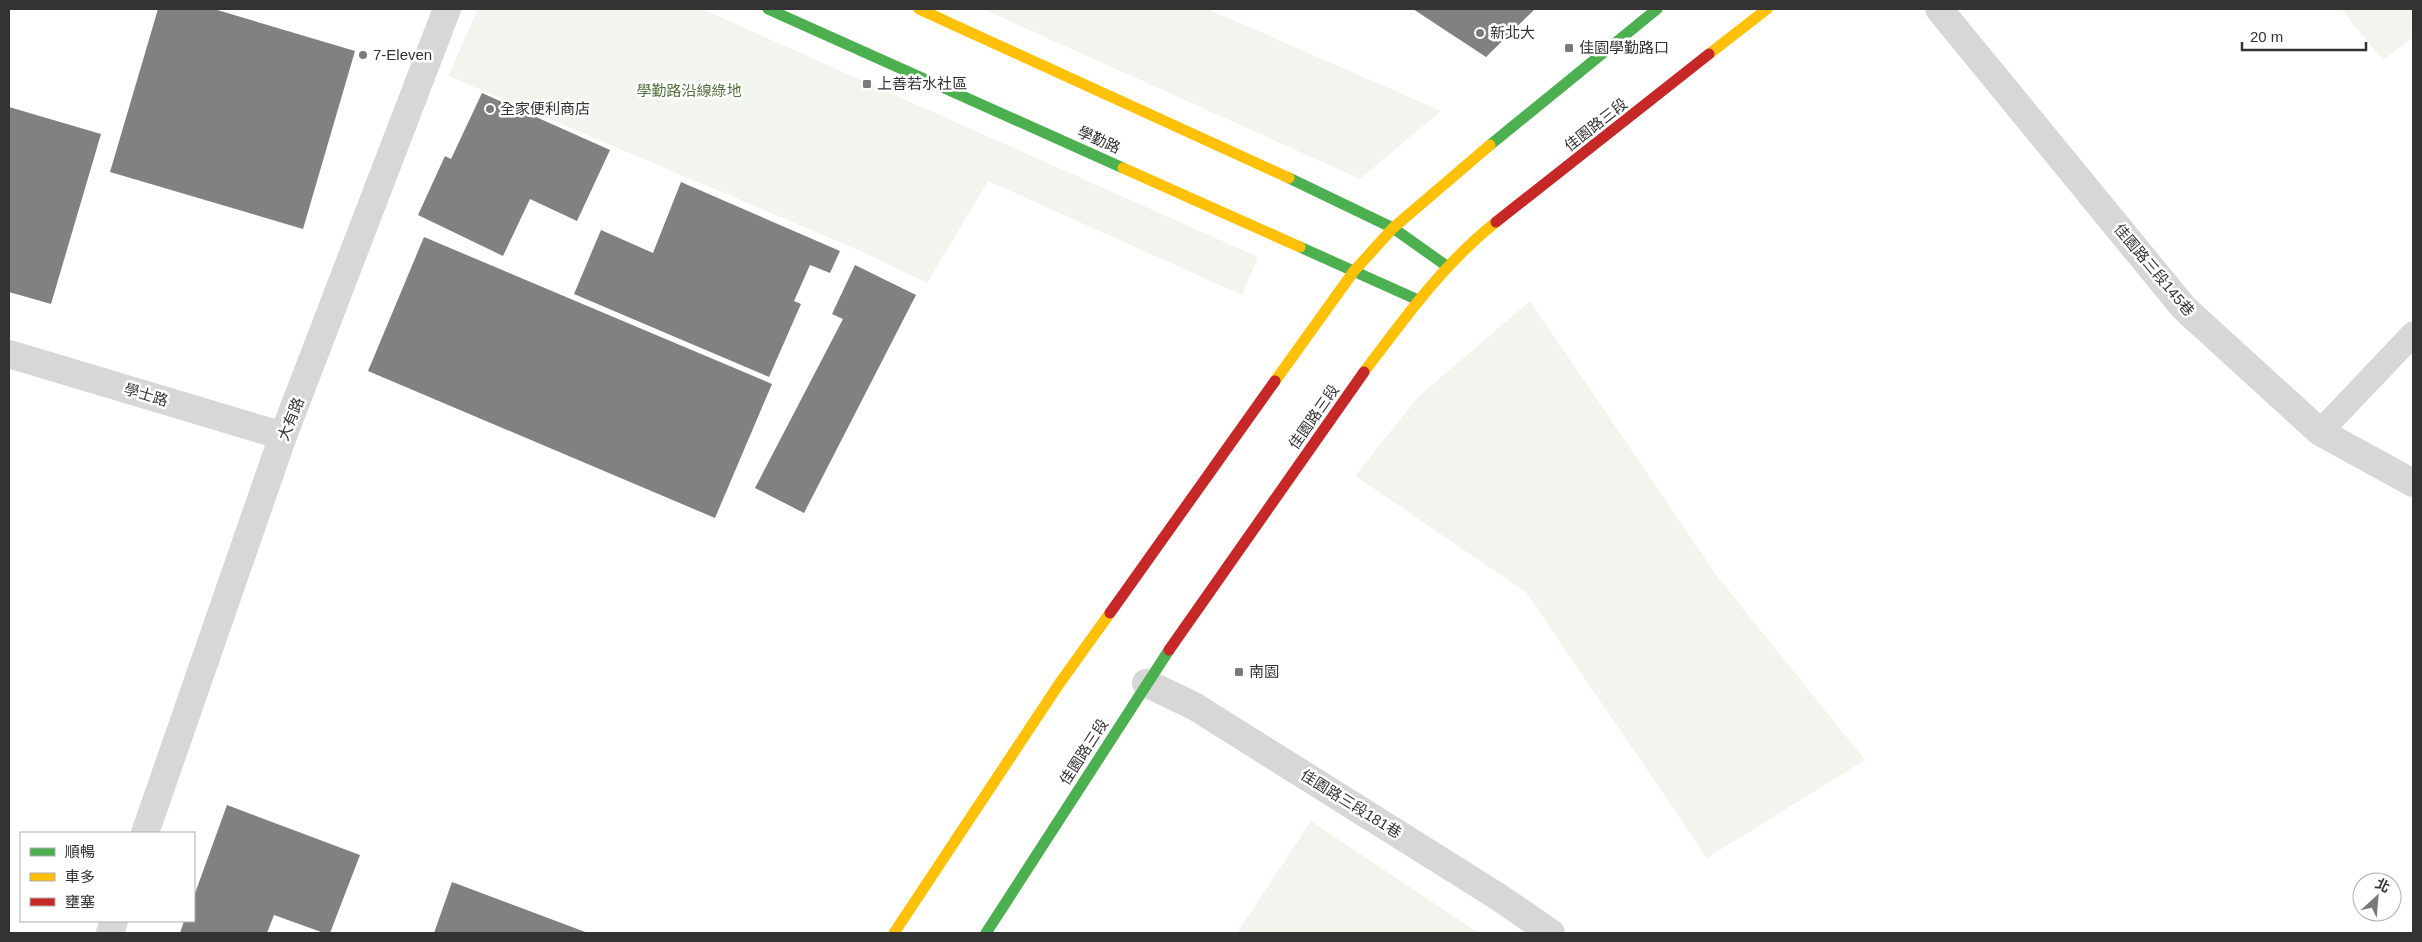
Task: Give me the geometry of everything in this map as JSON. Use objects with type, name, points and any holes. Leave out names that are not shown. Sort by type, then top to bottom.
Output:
[{"type":"street","name":"大有路","points":[[145,832],[284,436],[447,9]]},
{"type":"street","name":"學勤路","points":[[768,9],[1418,300]]},
{"type":"street","points":[[919,9],[1393,228],[1448,266]]},
{"type":"street","points":[[894,933],[1059,684],[1354,271],[1393,228],[1433,192],[1657,9]]},
{"type":"street","name":"佳園路三段","points":[[986,933],[1146,682],[1363,373],[1418,300],[1472,241],[1766,9]]},
{"type":"street","name":"佳園路三段145巷","points":[[1939,9],[2184,308],[2320,432],[2413,483]]},
{"type":"street","name":"學士路","points":[[9,354],[284,436]]},
{"type":"street","name":"佳園路三段181巷","points":[[1146,682],[1203,711],[1497,896],[1551,933]]},
{"type":"lane","points":[[2320,432],[2413,334]]},
{"type":"green space","name":"學勤路沿線綠地","points":[[478,9],[702,9],[1258,257],[1242,295],[988,181],[927,283],[856,249],[448,76]]},
{"type":"green space","points":[[983,9],[1208,9],[1441,111],[1360,179]]},
{"type":"green space","points":[[2341,9],[2413,9],[2413,38],[2383,60]]},
{"type":"green space","points":[[1530,301],[1717,576],[1865,760],[1707,858],[1526,592],[1355,476],[1418,397]]},
{"type":"green space","points":[[1311,821],[1479,933],[1237,933]]},
{"type":"building","points":[[158,9],[214,9],[355,51],[303,229],[110,172]]},
{"type":"building","name":"新北大","points":[[1413,9],[1535,9],[1486,57]]},
{"type":"building","points":[[482,93],[610,150],[577,221],[530,199],[503,256],[418,215],[445,156],[451,159]]},
{"type":"building","points":[[9,107],[101,134],[51,304],[9,292]]},
{"type":"building","points":[[681,182],[840,251],[830,273],[810,265],[794,301],[801,304],[769,377],[574,294],[601,230],[653,253]]},
{"type":"building","points":[[424,237],[772,384],[715,518],[368,371]]},
{"type":"building","points":[[855,265],[916,295],[804,513],[755,488],[843,319],[832,314]]},
{"type":"building","points":[[227,805],[360,855],[330,933],[324,933],[274,915],[267,933],[180,933],[184,922],[195,922],[195,893]]},
{"type":"building","points":[[452,882],[588,933],[434,933]]},
{"type":"traffic: fast","points":[[768,9],[1123,168]]},
{"type":"traffic: fast","points":[[1490,145],[1657,9]]},
{"type":"traffic: fast","points":[[1289,178],[1393,228],[1448,267]]},
{"type":"traffic: fast","points":[[1300,247],[1418,300]]},
{"type":"traffic: fast","points":[[986,933],[1169,650]]},
{"type":"traffic: slow","points":[[919,9],[1289,178]]},
{"type":"traffic: slow","points":[[1709,54],[1767,9]]},
{"type":"traffic: slow","points":[[1275,381],[1354,271],[1393,228],[1490,145]]},
{"type":"traffic: slow","points":[[1123,168],[1300,247]]},
{"type":"traffic: slow","points":[[1364,372],[1409,312],[1441,274],[1496,222]]},
{"type":"traffic: slow","points":[[894,933],[1059,684],[1110,613]]},
{"type":"traffic: jam","points":[[1496,222],[1709,54]]},
{"type":"traffic: jam","points":[[1169,650],[1364,372]]},
{"type":"traffic: jam","points":[[1110,613],[1275,381]]},
{"type":"place","name":"新北大","points":[[1480,33]]},
{"type":"place","name":"佳園學勤路口","points":[[1569,48]]},
{"type":"place","name":"7-Eleven","points":[[363,55]]},
{"type":"place","name":"上善若水社區","points":[[867,84]]},
{"type":"place","name":"全家便利商店","points":[[490,109]]},
{"type":"place","name":"南園","points":[[1239,672]]}]
